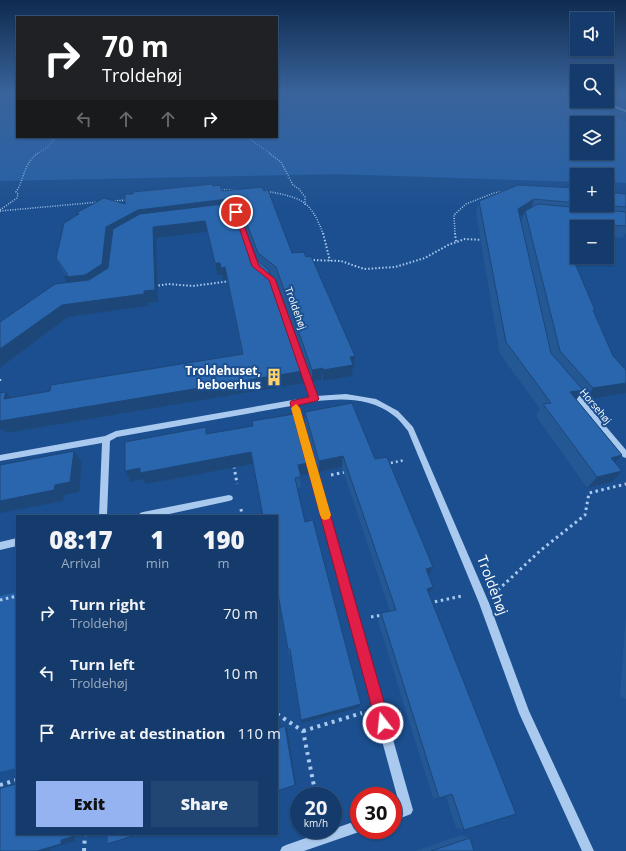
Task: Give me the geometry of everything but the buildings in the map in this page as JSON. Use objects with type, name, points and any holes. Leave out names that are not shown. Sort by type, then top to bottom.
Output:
[{"type":"street","name":"Troldehøj","points":[[221,214],[236,212],[256,266],[272,279],[314,399]]},
{"type":"street","name":"Horsehøj","points":[[569,389],[626,455]]},
{"type":"street","name":"Troldehøj","points":[[0,458],[106,439],[116,434],[314,399],[346,396],[374,401],[396,413],[411,430],[480,591],[524,713],[588,851]]},
{"type":"street","points":[[294,403],[401,787]]},
{"type":"street","points":[[103,515],[106,439]]},
{"type":"street","points":[[148,515],[229,498]]},
{"type":"street","points":[[0,546],[16,542]]},
{"type":"street","points":[[402,792],[407,810],[402,812]]},
{"type":"street","points":[[286,851],[350,829]]},
{"type":"path","points":[[0,211],[17,198],[18,194],[16,192],[22,184],[23,172],[33,157],[49,146],[55,138]]},
{"type":"path","points":[[248,138],[281,162],[294,186],[299,189],[305,197],[305,205]]},
{"type":"path","points":[[219,190],[246,190]]},
{"type":"path","points":[[262,191],[279,193],[301,200],[314,214],[327,244],[330,260]]},
{"type":"path","points":[[456,242],[454,215],[466,204],[494,193],[510,191]]},
{"type":"path","points":[[0,211],[29,210],[66,204],[130,200]]},
{"type":"path","points":[[305,261],[341,261],[364,269],[395,267],[425,258],[448,245],[465,239],[486,241]]},
{"type":"path","points":[[154,286],[168,284],[193,286],[267,275]]},
{"type":"path","points":[[384,464],[422,456]]},
{"type":"path","points":[[233,459],[238,489]]},
{"type":"path","points":[[315,478],[353,470]]},
{"type":"path","points":[[484,603],[541,550],[585,515],[589,493],[626,484]]},
{"type":"path","points":[[240,503],[242,515]]},
{"type":"path","points":[[421,606],[480,591]]},
{"type":"path","points":[[0,600],[16,596]]},
{"type":"path","points":[[354,621],[384,614]]},
{"type":"path","points":[[303,731],[379,708]]},
{"type":"path","points":[[278,715],[303,731],[314,787]]},
{"type":"path","points":[[0,785],[16,780]]},
{"type":"path","points":[[84,851],[85,835]]},
{"type":"shaded area","points":[[0,132],[16,132],[16,138],[278,138],[278,132],[570,132],[570,160],[614,160],[614,132],[626,132],[626,183],[614,182],[614,168],[570,168],[570,182],[337,174],[0,181]]},
{"type":"shaded area","points":[[16,592],[16,768],[0,772],[0,596]]},
{"type":"slow traffic","points":[[296,408],[325,515]]},
{"type":"place","name":"Troldehuset, beboerhus","points":[[274,377]]},
{"type":"route","points":[[236,212],[256,266],[272,279],[314,399],[294,403],[383,723]]}]
